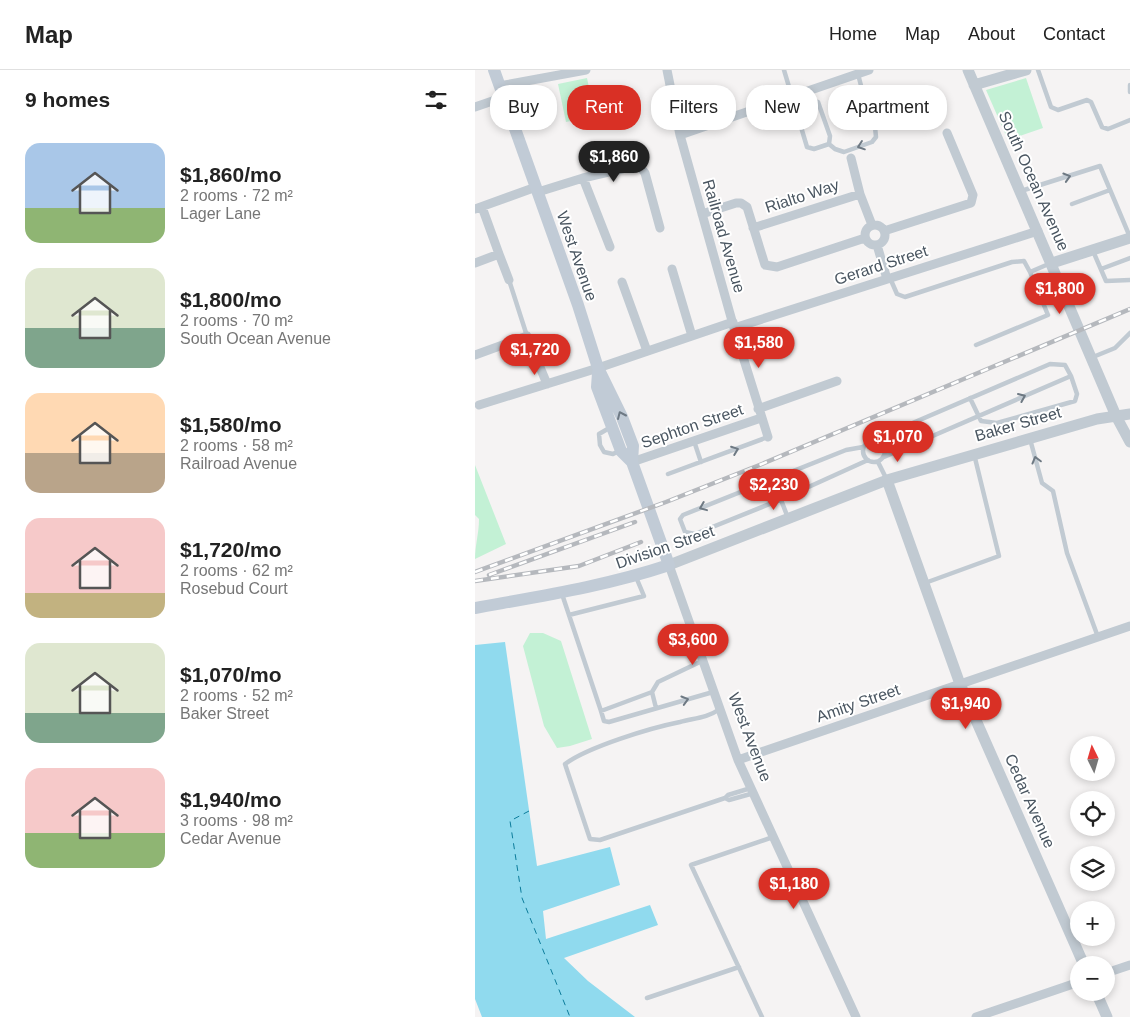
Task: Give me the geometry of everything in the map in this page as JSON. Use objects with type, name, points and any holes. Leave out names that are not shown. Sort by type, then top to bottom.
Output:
[{"type":"main road","name":"West Avenue","points":[[494,70],[500,85]]},
{"type":"main road","name":"West Avenue","points":[[516,130],[598,368],[622,416],[633,446],[632,462],[669,565]]},
{"type":"main road","name":"West Avenue","points":[[598,368],[597,387],[621,451],[632,462]]},
{"type":"main road","name":"Division Street","points":[[475,608],[562,593],[636,576],[669,565]]},
{"type":"street","points":[[526,85],[587,70]]},
{"type":"street","name":"Railroad Avenue","points":[[667,70],[680,135],[768,437]]},
{"type":"street","name":"South Ocean Avenue","points":[[968,70],[1116,416],[1130,442]]},
{"type":"street","points":[[975,85],[1026,70]]},
{"type":"street","points":[[818,85],[845,74],[864,71]]},
{"type":"street","points":[[475,107],[490,98]]},
{"type":"street","points":[[680,135],[746,112]]},
{"type":"street","points":[[884,231],[971,203],[973,195],[947,133]]},
{"type":"street","points":[[851,158],[860,194],[872,225]]},
{"type":"street","points":[[509,280],[479,208],[537,190],[634,166],[641,168],[645,173],[660,228]]},
{"type":"street","points":[[583,178],[610,247]]},
{"type":"street","name":"Rialto Way","points":[[753,228],[860,194]]},
{"type":"street","points":[[702,214],[741,203],[747,207],[765,265],[769,267],[777,267],[865,238]]},
{"type":"street","points":[[872,225],[879,226],[884,231],[883,239],[877,244],[870,244],[865,238],[865,230],[872,225]]},
{"type":"street","name":"Gerard Street","points":[[479,405],[692,336],[889,279],[1038,231]]},
{"type":"street","points":[[1052,263],[1130,238]]},
{"type":"street","points":[[877,244],[889,279]]},
{"type":"street","points":[[475,263],[499,254]]},
{"type":"street","points":[[671,270],[692,336]]},
{"type":"street","points":[[622,282],[647,351]]},
{"type":"street","points":[[475,356],[527,336],[547,384]]},
{"type":"street","name":"Sephton Street","points":[[632,462],[695,441],[837,381]]},
{"type":"street","name":"Baker Street","points":[[887,480],[1029,437],[1097,419],[1130,414]]},
{"type":"street","name":"Division Street","points":[[669,565],[789,520],[887,480]]},
{"type":"street","name":"Cedar Avenue","points":[[887,480],[961,684],[1079,956]]},
{"type":"street","name":"West Avenue","points":[[669,565],[738,760],[856,1017]]},
{"type":"street","name":"Amity Street","points":[[738,760],[1130,626]]},
{"type":"street","points":[[1115,970],[1130,965]]},
{"type":"street","points":[[978,1017],[1070,985]]},
{"type":"street","points":[[1100,1001],[1107,1017]]},
{"type":"lane","points":[[784,70],[789,85]]},
{"type":"lane","points":[[1038,70],[1051,108],[1058,110],[1087,100],[1091,102],[1102,127],[1108,129],[1130,120]]},
{"type":"lane","points":[[829,144],[835,149],[844,152],[872,142],[875,137],[875,127],[867,109],[864,71]]},
{"type":"lane","points":[[1130,85],[1130,92]]},
{"type":"lane","points":[[818,102],[830,136],[829,144]]},
{"type":"lane","points":[[801,130],[807,147],[814,149],[829,144]]},
{"type":"lane","points":[[1021,191],[1101,166],[1130,238]]},
{"type":"lane","points":[[1072,204],[1110,190]]},
{"type":"lane","points":[[1092,250],[1106,281],[1130,280]]},
{"type":"lane","points":[[1101,269],[1130,258]]},
{"type":"lane","points":[[889,279],[897,294],[905,297],[1012,262],[1024,261],[1048,315],[976,345]]},
{"type":"lane","points":[[1030,272],[1052,263]]},
{"type":"lane","points":[[509,280],[527,336]]},
{"type":"lane","points":[[1092,358],[1115,348],[1130,334]]},
{"type":"lane","points":[[868,460],[782,499],[695,534],[685,532],[681,523],[683,515],[846,450],[863,447],[868,442],[879,441],[887,434],[970,398],[1050,364],[1065,365],[1077,394],[1075,401],[997,423],[981,421],[970,398]]},
{"type":"lane","points":[[879,462],[884,457],[1071,376]]},
{"type":"lane","points":[[612,426],[599,434],[600,445],[604,452],[613,454],[621,451]]},
{"type":"lane","points":[[668,474],[768,437]]},
{"type":"lane","points":[[1029,437],[1042,483],[1053,490],[1067,553],[1098,637]]},
{"type":"lane","points":[[695,441],[701,462]]},
{"type":"lane","points":[[879,441],[885,449],[884,457]]},
{"type":"lane","points":[[863,447],[863,455],[868,460],[879,462]]},
{"type":"lane","points":[[925,583],[999,556],[974,453]]},
{"type":"lane","points":[[879,462],[887,480]]},
{"type":"lane","points":[[773,479],[789,520]]},
{"type":"lane","points":[[569,615],[644,596],[636,576]]},
{"type":"lane","points":[[562,593],[604,720],[609,722],[715,691]]},
{"type":"lane","points":[[601,711],[652,692],[658,682],[703,661]]},
{"type":"lane","points":[[652,692],[657,708]]},
{"type":"lane","points":[[721,708],[711,716],[679,722],[579,753],[565,764],[590,839],[600,840],[725,798],[728,795],[752,791]]},
{"type":"lane","points":[[762,1017],[691,865],[774,837]]},
{"type":"lane","points":[[647,998],[739,967]]},
{"type":"green space","points":[[587,78],[588,85],[567,85],[567,122],[566,122],[558,84]]},
{"type":"green space","points":[[1026,78],[1043,128],[1008,140],[986,90]]},
{"type":"green space","points":[[475,465],[506,544],[475,559],[479,519],[475,515]]},
{"type":"green space","points":[[530,633],[543,633],[561,641],[592,739],[557,748],[544,726],[523,646]]},
{"type":"water","points":[[505,642],[537,866],[610,847],[620,885],[543,911],[546,939],[650,905],[658,925],[564,958],[588,981],[635,1017],[482,1017],[475,999],[475,645]]},
{"type":"ferry route","points":[[529,811],[510,821],[522,898],[570,1017]]},
{"type":"railway","points":[[475,572],[666,502],[762,464],[1130,309]]},
{"type":"railway","points":[[489,575],[635,522]]},
{"type":"railway","points":[[475,581],[579,566],[641,542]]}]
